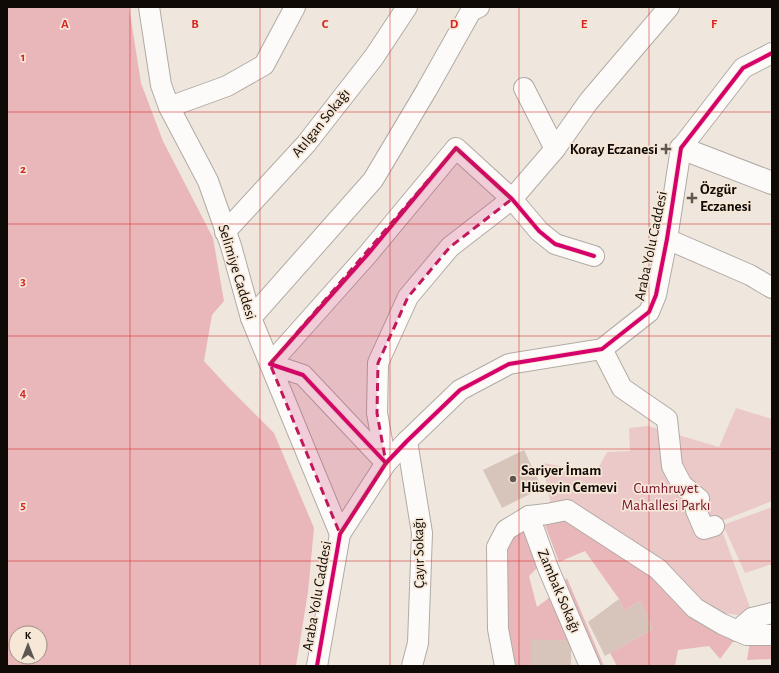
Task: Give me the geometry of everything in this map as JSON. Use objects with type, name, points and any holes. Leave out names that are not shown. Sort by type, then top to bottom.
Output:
[{"type":"main road","points":[[681,148],[772,183]]},
{"type":"street","name":"Selimiye Caddesi","points":[[149,7],[161,85],[169,107],[208,182],[231,246],[251,318],[340,534]]},
{"type":"street","points":[[169,107],[227,86],[264,65],[295,7]]},
{"type":"street","name":"Atılgan Sokağı","points":[[225,232],[306,144],[374,57],[407,7]]},
{"type":"street","points":[[386,463],[377,413],[378,363],[408,297],[450,247],[512,199],[555,149],[589,101],[669,7]]},
{"type":"street","points":[[251,318],[373,180],[474,8]]},
{"type":"street","name":"Araba Yolu Caddesi","points":[[317,666],[340,534],[386,463],[460,390],[509,364],[602,348],[649,312],[656,295],[667,239],[681,148],[743,68],[772,53]]},
{"type":"street","points":[[524,88],[555,149]]},
{"type":"street","points":[[386,463],[303,375],[270,364],[368,254],[456,148],[512,199],[538,231],[555,244],[594,256]]},
{"type":"street","points":[[667,239],[750,275],[772,288]]},
{"type":"street","points":[[602,348],[622,388],[667,419],[672,466],[682,485],[699,499],[696,510],[704,529],[714,526]]},
{"type":"street","name":"Çayır Sokağı","points":[[407,441],[422,533],[418,644],[412,666]]},
{"type":"street","points":[[505,666],[498,629],[497,547],[506,530],[529,516],[567,510],[658,569],[695,608],[722,624],[747,635],[772,635]]},
{"type":"street","name":"Zambak Sokağı","points":[[529,516],[548,568],[590,666]]},
{"type":"street","points":[[738,631],[752,618],[772,613]]},
{"type":"highlighted area","points":[[456,148],[512,199],[450,247],[408,297],[378,363],[377,413],[386,463],[340,534],[270,364]]},
{"type":"green space","name":"Cumhruyet Mahallesi Parkı","points":[[736,408],[772,419],[772,501],[719,522],[752,613],[737,615],[708,611],[551,505],[542,463],[596,472],[607,452],[630,451],[629,428],[648,426],[719,447]]},
{"type":"green space","points":[[772,507],[772,564],[745,573],[723,525]]},
{"type":"shaded area","points":[[7,7],[129,7],[141,83],[163,141],[213,238],[224,301],[212,315],[204,361],[274,433],[314,528],[308,592],[296,666],[7,666]]},
{"type":"shaded area","points":[[567,516],[738,635],[720,659],[709,646],[678,650],[675,666],[617,666],[610,653],[653,629],[640,601],[624,611],[619,599],[585,551],[559,562],[543,520]]},
{"type":"shaded area","points":[[527,522],[541,564],[529,576],[537,607],[554,594],[567,578],[604,666],[589,666],[571,641],[532,640],[532,666],[506,666],[502,552],[509,532]]},
{"type":"shaded area","points":[[751,634],[771,636],[772,659],[747,660]]},
{"type":"building","name":"Sariyer İmam Hüseyin Cemevi","points":[[524,450],[542,488],[502,508],[483,470]]},
{"type":"building","points":[[619,599],[624,611],[640,601],[653,629],[605,656],[588,622]]},
{"type":"building","points":[[532,639],[571,641],[571,666],[532,666]]},
{"type":"cycle path","points":[[317,666],[340,534],[386,463],[460,390],[509,364],[602,349],[649,312],[656,295],[667,239],[681,148],[743,68],[772,53]]},
{"type":"cycle path","points":[[386,463],[303,375],[270,364],[368,254],[456,148],[512,199],[539,231],[555,244],[594,256]]},
{"type":"place","name":"Koray Eczanesi","points":[[666,149]]},
{"type":"place","name":"Özgür Eczanesi","points":[[692,198]]},
{"type":"place","name":"Sariyer İmam Hüseyin Cemevi","points":[[513,479]]}]
